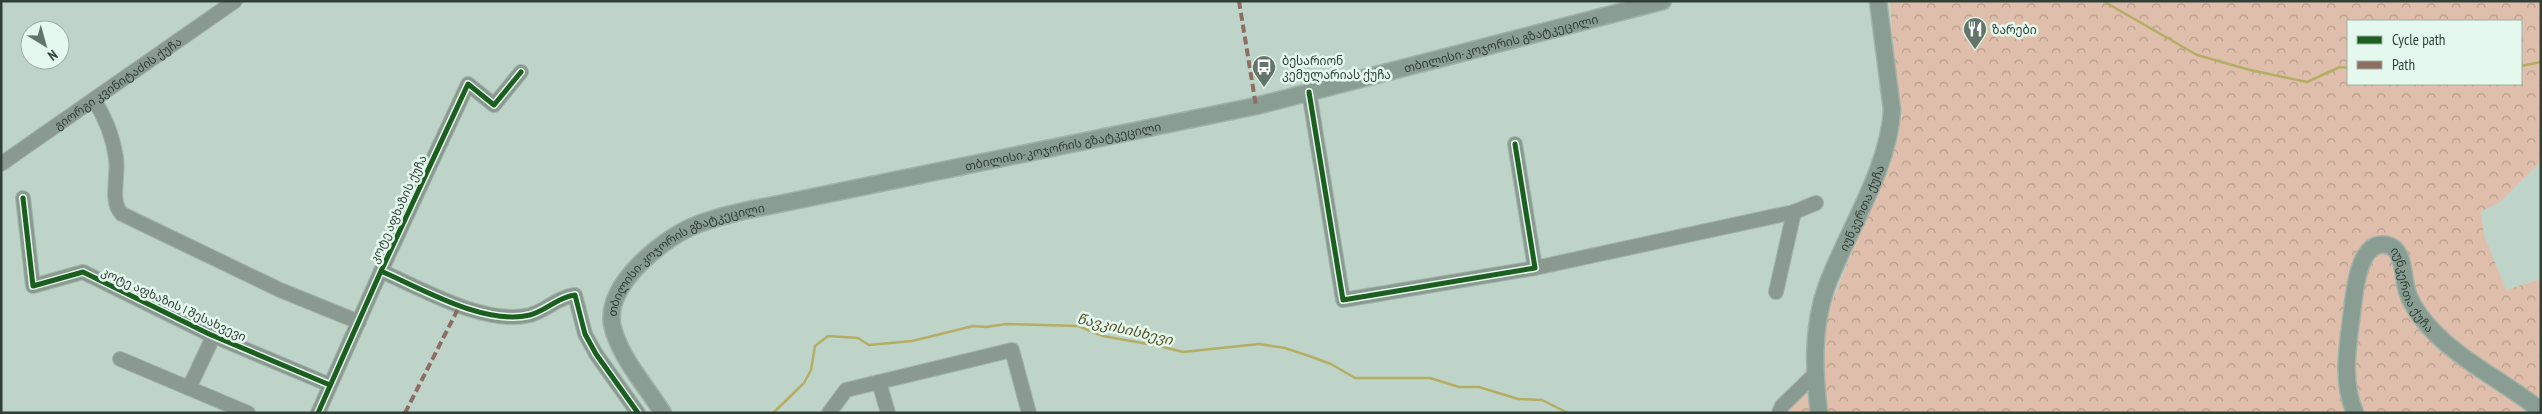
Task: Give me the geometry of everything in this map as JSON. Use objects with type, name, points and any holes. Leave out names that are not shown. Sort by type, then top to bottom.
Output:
[{"type":"main road","name":"თბილისი-კოჯორის გზატკეცილი","points":[[663,413],[617,338],[611,310],[623,283],[643,261],[668,241],[695,225],[774,205],[1248,108],[1663,1]]},
{"type":"main road","name":"იუნკერთა ქუჩა","points":[[1819,413],[1814,375],[1815,336],[1826,289],[1882,158],[1891,127],[1892,110],[1878,1]]},
{"type":"main road","name":"იუნკერთა ქუჩა","points":[[2355,413],[2349,397],[2346,378],[2354,294],[2362,263],[2367,253],[2377,245],[2385,244],[2393,247],[2399,254],[2407,293],[2414,308],[2426,324],[2458,352],[2541,411]]},
{"type":"street","name":"გიორგი კვინიტაძის ქუჩა","points":[[1,164],[235,1]]},
{"type":"street","name":"კოტე აფხაზის ქუჩა","points":[[318,413],[381,271],[468,84],[494,105],[521,72]]},
{"type":"street","points":[[1309,92],[1343,300],[1535,268],[1794,212],[1816,203]]},
{"type":"street","points":[[94,100],[111,135],[118,169],[116,203],[122,214],[280,290],[359,322]]},
{"type":"street","points":[[1515,144],[1535,268]]},
{"type":"street","name":"კოტე აფხაზის I შესახვევი","points":[[23,198],[33,286],[83,272],[214,335],[330,384]]},
{"type":"street","points":[[1776,292],[1794,212]]},
{"type":"street","points":[[381,271],[492,316],[530,315],[563,296],[575,295],[585,334],[596,354],[638,413]]},
{"type":"street","points":[[189,388],[214,335]]},
{"type":"street","points":[[828,413],[846,390],[1012,350],[1029,413]]},
{"type":"street","points":[[120,359],[248,413]]},
{"type":"street","points":[[1779,413],[1782,406],[1814,375]]},
{"type":"street","points":[[880,382],[888,413]]},
{"type":"green space","points":[[1890,1],[2541,1],[2541,161],[2499,203],[2481,211],[2484,235],[2506,290],[2541,279],[2541,413],[1784,413],[1795,395],[1899,133]]},
{"type":"waterway","points":[[2103,1],[2197,55],[2250,70],[2307,82],[2340,67],[2347,68]]},
{"type":"waterway","points":[[2522,66],[2541,62]]},
{"type":"waterway","name":"წავკისისხევი","points":[[773,413],[804,383],[811,370],[815,346],[828,336],[858,338],[869,345],[912,341],[973,326],[986,327],[1006,324],[1078,326],[1103,336],[1183,352],[1259,344],[1285,348],[1331,364],[1355,378],[1430,378],[1459,387],[1479,387],[1518,399],[1542,400],[1568,413]]},
{"type":"marked path","points":[[1239,1],[1256,106]]},
{"type":"marked path","points":[[405,413],[460,305]]},
{"type":"cycle path","points":[[318,413],[381,271],[468,84],[494,105],[521,72]]},
{"type":"cycle path","points":[[1309,92],[1343,300],[1535,268],[1515,144]]},
{"type":"cycle path","points":[[23,198],[33,286],[83,272],[209,334],[330,385]]},
{"type":"cycle path","points":[[381,271],[454,304],[494,315],[512,317],[530,315],[563,298],[575,295],[585,334],[596,354],[638,413]]},
{"type":"place","name":"ზარები","points":[[1975,50]]},
{"type":"place","name":"ბესარიონ კემულარიას ქუჩა","points":[[1264,88]]}]
